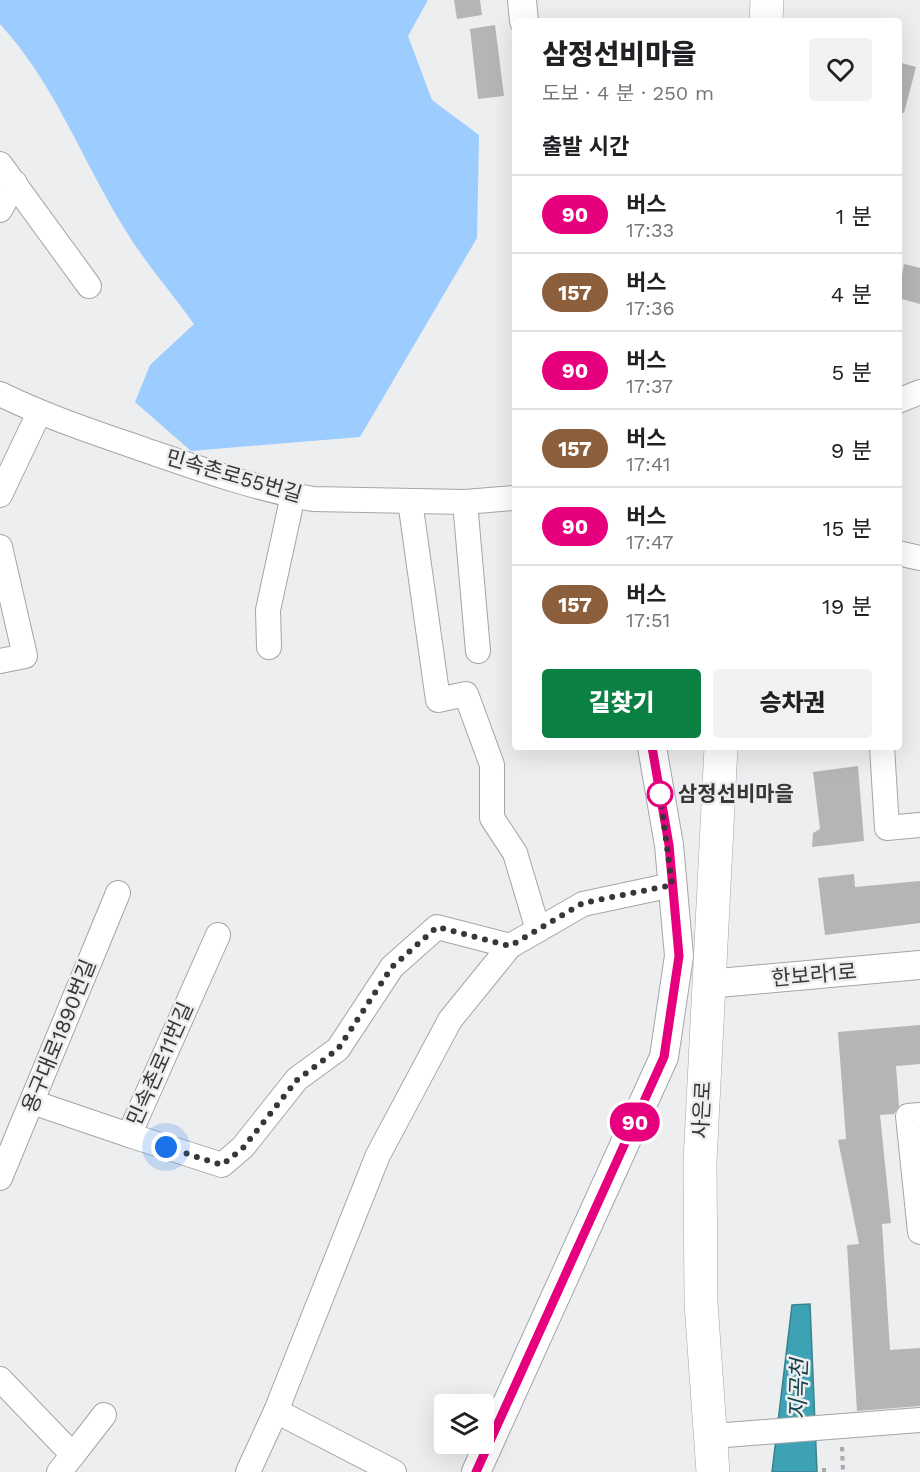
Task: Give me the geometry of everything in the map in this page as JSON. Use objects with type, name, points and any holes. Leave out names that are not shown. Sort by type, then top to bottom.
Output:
[{"type":"main road","points":[[765,18],[767,0]]},
{"type":"main road","name":"사은로","points":[[713,1472],[725,1435],[701,1303],[700,1162],[707,984],[721,750]]},
{"type":"street","points":[[522,0],[524,18]]},
{"type":"street","points":[[0,164],[89,286]]},
{"type":"street","points":[[0,210],[15,183]]},
{"type":"street","points":[[902,399],[920,392]]},
{"type":"street","name":"민속촌로55번길","points":[[0,394],[39,414],[192,466],[293,495],[313,499],[465,502],[512,498]]},
{"type":"street","points":[[0,495],[39,414]]},
{"type":"street","points":[[269,647],[268,610],[293,495]]},
{"type":"street","points":[[410,501],[438,700],[466,694],[492,765],[492,818],[515,853],[538,930]]},
{"type":"street","points":[[465,502],[478,651]]},
{"type":"street","points":[[0,552],[25,656],[0,661]]},
{"type":"street","points":[[902,554],[920,558]]},
{"type":"street","points":[[476,1472],[664,1057],[679,956],[672,885],[652,750]]},
{"type":"street","points":[[882,750],[886,828],[920,825]]},
{"type":"street","points":[[248,1472],[276,1411],[378,1155],[450,1020],[510,946],[583,903],[672,885]]},
{"type":"street","name":"용구대로1890번길","points":[[0,1178],[117,893]]},
{"type":"street","name":"민속촌로11번길","points":[[218,935],[129,1135],[222,1165],[243,1148],[297,1080],[338,1049],[392,967],[437,927],[510,946]]},
{"type":"street","name":"한보라1로","points":[[707,984],[920,966]]},
{"type":"street","points":[[32,1101],[129,1135]]},
{"type":"street","points":[[920,1115],[908,1116],[920,1232]]},
{"type":"street","points":[[0,1379],[66,1464],[104,1415]]},
{"type":"street","points":[[276,1411],[393,1472]]},
{"type":"street","points":[[725,1435],[920,1420]]},
{"type":"shaded area","points":[[0,0],[428,0],[408,36],[432,100],[479,135],[477,238],[360,437],[191,451],[135,402],[150,365],[194,324],[134,243],[53,98],[20,48],[0,24]]},
{"type":"water","name":"지곡천","points":[[810,1304],[817,1472],[772,1472],[792,1305]]},
{"type":"building","points":[[454,0],[480,0],[482,15],[457,19]]},
{"type":"building","points":[[495,25],[504,96],[478,99],[470,29]]},
{"type":"building","points":[[902,63],[916,67],[904,113],[902,113]]},
{"type":"building","points":[[904,264],[920,268],[920,304],[902,299]]},
{"type":"building","points":[[858,766],[864,841],[812,847],[813,833],[820,829],[813,772]]},
{"type":"building","points":[[854,874],[855,887],[920,881],[920,923],[825,935],[818,878]]},
{"type":"building","points":[[920,1025],[920,1064],[896,1066],[899,1106],[894,1114],[880,1115],[891,1223],[882,1224],[890,1350],[920,1348],[920,1406],[857,1411],[847,1245],[859,1244],[838,1140],[846,1139],[838,1032]]},
{"type":"bus line","name":"90","points":[[476,1472],[664,1057],[679,956],[669,845],[653,750]]},
{"type":"place","name":"삼정선비마을","points":[[660,794]]},
{"type":"route","points":[[166,1147],[222,1165],[243,1148],[297,1080],[338,1049],[392,967],[437,927],[510,946],[583,903],[672,885],[669,845],[660,794]]}]
